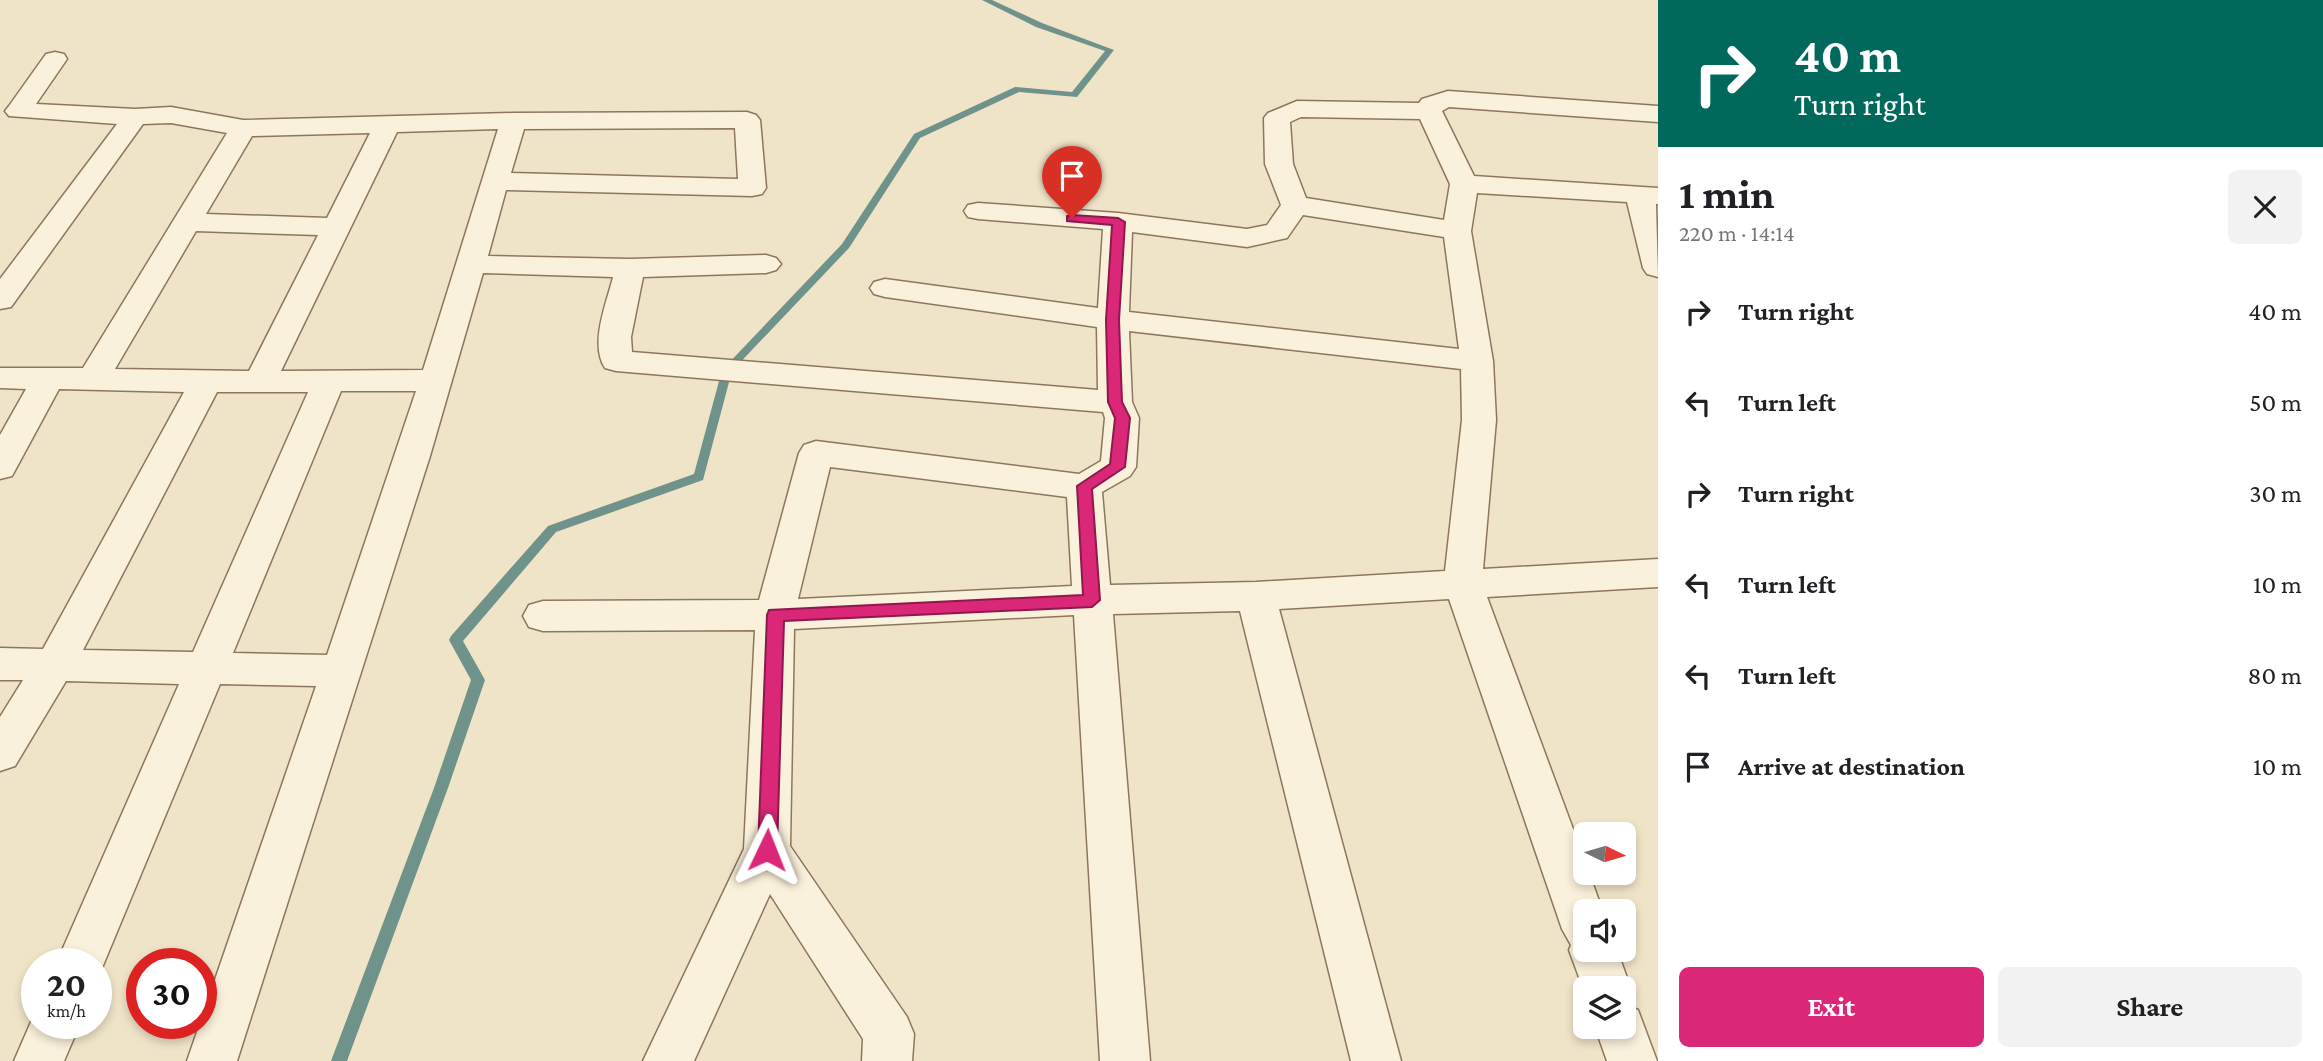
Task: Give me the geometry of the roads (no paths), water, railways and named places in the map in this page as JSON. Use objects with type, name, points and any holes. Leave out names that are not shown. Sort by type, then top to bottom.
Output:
[{"type":"street","points":[[0,132],[9,111],[55,59]]},
{"type":"street","points":[[1575,899],[1463,584],[1479,420],[1477,361],[1457,231],[1464,184],[1429,111],[1431,104],[1448,99],[1658,114]]},
{"type":"street","points":[[1295,205],[1279,164],[1277,118],[1297,109],[1429,111]]},
{"type":"street","points":[[9,111],[135,117],[172,115],[243,128],[513,121],[747,120],[752,188],[496,181]]},
{"type":"street","points":[[0,300],[135,117]]},
{"type":"street","points":[[212,1061],[436,380],[513,121]]},
{"type":"street","points":[[260,381],[387,125]]},
{"type":"street","points":[[93,379],[243,128]]},
{"type":"street","points":[[1464,184],[1649,194],[1658,268]]},
{"type":"street","points":[[978,211],[1118,222],[1247,238],[1277,232],[1295,205]]},
{"type":"street","points":[[1295,205],[1457,231]]},
{"type":"street","points":[[187,222],[337,227]]},
{"type":"street","points":[[668,1061],[767,850],[775,615],[816,453],[1084,486],[1118,467],[1122,418],[1115,402],[1113,320],[1118,222]]},
{"type":"street","points":[[471,264],[630,268],[766,264]]},
{"type":"street","points":[[630,268],[615,337],[616,360],[1115,402]]},
{"type":"street","points":[[885,288],[1113,320],[1477,361]]},
{"type":"street","points":[[0,378],[206,382],[436,380]]},
{"type":"street","points":[[0,467],[48,378]]},
{"type":"street","points":[[87,948],[329,381]]},
{"type":"street","points":[[0,753],[55,664],[206,382]]},
{"type":"street","points":[[1084,486],[1125,1061]]},
{"type":"street","points":[[543,616],[775,615],[1092,600],[1256,596],[1463,584],[1654,581]]},
{"type":"street","points":[[1256,596],[1376,1061]]},
{"type":"street","points":[[0,664],[342,671]]},
{"type":"street","points":[[767,850],[889,1034],[887,1061]]},
{"type":"street","points":[[39,1061],[49,1039]]},
{"type":"street","points":[[1624,1039],[1632,1061]]},
{"type":"waterway","points":[[339,1061],[441,788],[478,680],[456,640],[552,529],[699,477],[727,370],[846,246],[917,136],[1018,89],[1074,95],[1110,50],[1039,25],[986,0]]}]
